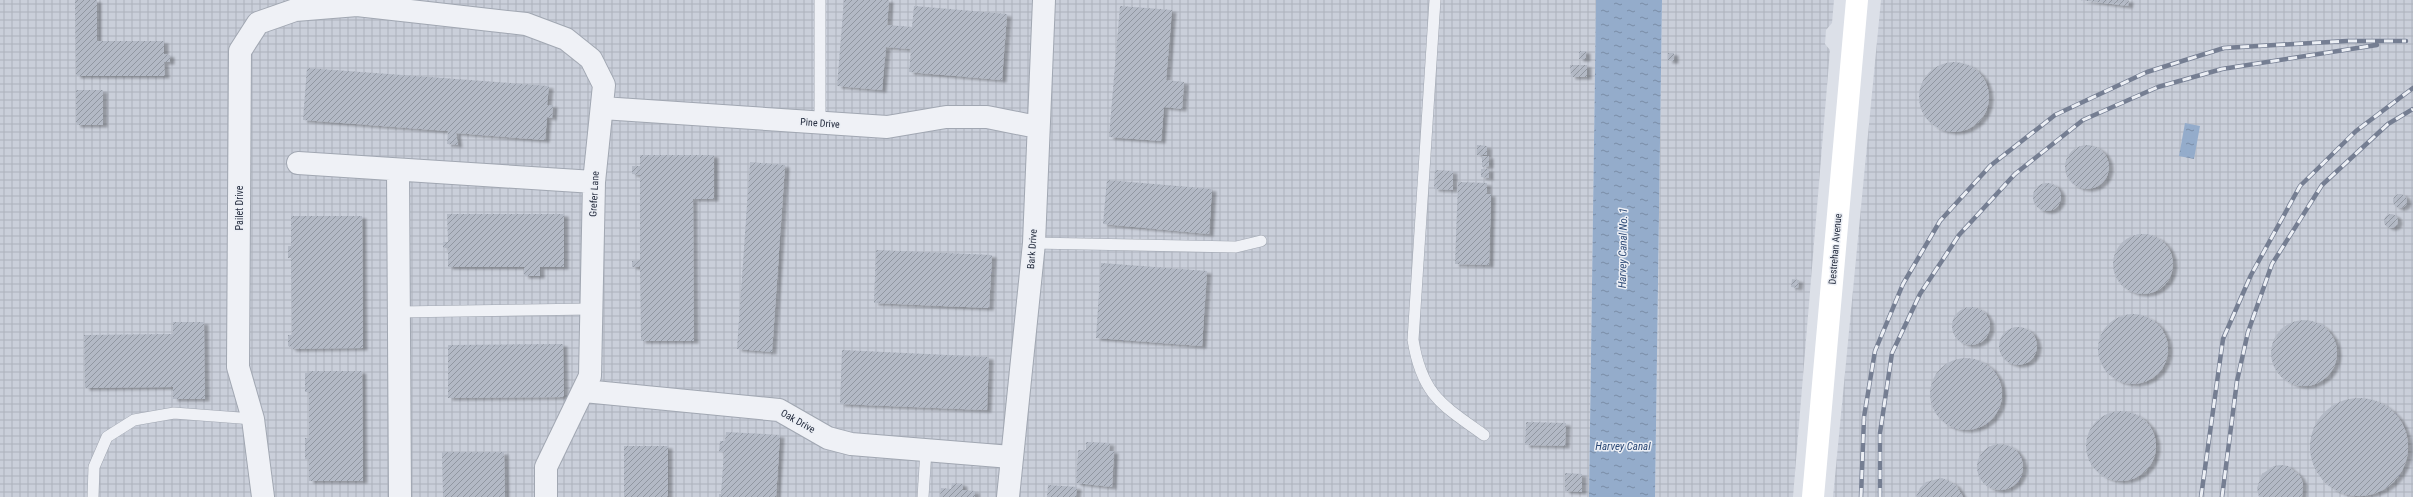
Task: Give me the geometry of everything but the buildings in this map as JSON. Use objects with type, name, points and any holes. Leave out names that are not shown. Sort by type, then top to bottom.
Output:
[{"type":"main road","name":"Destrehan Avenue","points":[[1813,497],[1857,0]]},
{"type":"street","name":"Bark Drive","points":[[1008,497],[1034,243],[1044,0]]},
{"type":"street","name":"Grefer Lane","points":[[359,2],[423,6],[526,24],[566,39],[591,59],[604,85],[594,182],[590,376],[546,467],[546,497]]},
{"type":"street","name":"Pailet Drive","points":[[263,497],[253,419],[238,367],[240,51],[258,24],[295,10],[359,2]]},
{"type":"street","name":"Pine Drive","points":[[602,108],[887,127],[946,117],[987,117],[1038,127]]},
{"type":"street","points":[[298,163],[594,182]]},
{"type":"street","points":[[398,170],[400,497]]},
{"type":"street","name":"Oak Drive","points":[[584,391],[779,410],[828,438],[851,444],[1011,457]]},
{"type":"lane","points":[[820,0],[820,123]]},
{"type":"lane","points":[[1435,0],[1414,340],[1417,364],[1428,388],[1445,407],[1484,435]]},
{"type":"lane","points":[[1034,243],[1236,247],[1261,241]]},
{"type":"lane","points":[[399,312],[591,310]]},
{"type":"lane","points":[[93,497],[94,467],[107,437],[134,420],[174,413],[253,419]]},
{"type":"lane","points":[[923,497],[926,450]]},
{"type":"shaded area","points":[[0,0],[1596,0],[1589,497],[0,497]]},
{"type":"shaded area","points":[[1662,0],[1834,0],[1832,23],[1826,30],[1825,44],[1830,50],[1793,497],[1655,497]]},
{"type":"shaded area","points":[[1881,0],[2413,0],[2413,497],[1833,497]]},
{"type":"water","name":"Harvey Canal","points":[[1596,0],[1662,0],[1655,497],[1589,497]]},
{"type":"water","points":[[2185,123],[2200,126],[2194,159],[2179,156]]},
{"type":"railway","points":[[1861,497],[1864,417],[1875,351],[1903,284],[1940,221],[1990,166],[2055,115],[2147,72],[2224,48],[2347,41],[2406,41]]},
{"type":"railway","points":[[1880,497],[1880,433],[1892,353],[1920,294],[1959,235],[2015,174],[2083,120],[2158,87],[2222,69],[2377,45]]},
{"type":"railway","points":[[2201,497],[2223,339],[2251,275],[2300,186],[2356,131],[2413,88]]},
{"type":"railway","points":[[2222,497],[2237,381],[2248,332],[2272,264],[2322,185],[2388,124],[2413,109]]},
{"type":"water label","name":"Harvey Canal No. 1","points":[[1623,248]]}]
